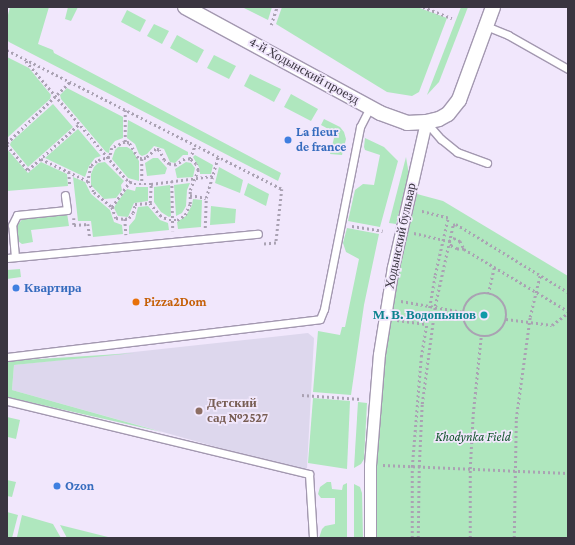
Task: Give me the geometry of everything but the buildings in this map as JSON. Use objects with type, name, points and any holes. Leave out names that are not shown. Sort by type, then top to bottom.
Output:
[{"type":"street","name":"4-й Ходынский проезд","points":[[185,7],[392,118],[408,123],[426,122]]},
{"type":"street","points":[[426,122],[448,114],[458,100],[493,7]]},
{"type":"street","name":"Ходынский бульвар","points":[[370,538],[370,465],[374,400],[384,319],[406,208],[426,122]]},
{"type":"lane","points":[[486,26],[508,35],[568,69]]},
{"type":"lane","points":[[7,357],[320,319],[324,309],[360,127],[370,107]]},
{"type":"lane","points":[[426,122],[441,139],[457,152],[487,163]]},
{"type":"lane","points":[[15,257],[12,225],[17,215],[67,210],[65,195]]},
{"type":"lane","points":[[7,258],[258,234]]},
{"type":"lane","points":[[7,401],[309,474],[312,538]]},
{"type":"path","points":[[270,25],[277,7]]},
{"type":"path","points":[[423,7],[452,18]]},
{"type":"path","points":[[7,50],[282,189],[276,243],[260,245]]},
{"type":"path","points":[[24,59],[106,158],[130,181],[142,184],[151,184],[213,176]]},
{"type":"path","points":[[70,82],[7,144],[28,170],[78,124]]},
{"type":"path","points":[[125,110],[125,142]]},
{"type":"path","points":[[88,181],[91,166],[97,161],[110,157],[112,148],[125,142]]},
{"type":"path","points":[[125,142],[129,143],[138,158],[142,159]]},
{"type":"path","points":[[190,159],[195,145]]},
{"type":"path","points":[[142,159],[146,158],[156,149],[159,150],[164,160],[169,164],[176,165],[185,159],[190,159],[196,164],[198,170],[190,195],[190,204],[185,215],[173,220],[169,220],[160,215],[150,203],[151,184]]},
{"type":"path","points":[[205,229],[206,198],[218,157]]},
{"type":"path","points":[[41,159],[88,181],[94,192],[112,207],[116,218],[129,218],[133,213],[135,204],[150,203]]},
{"type":"path","points":[[142,159],[142,184]]},
{"type":"path","points":[[112,207],[130,181]]},
{"type":"path","points":[[172,181],[173,232]]},
{"type":"path","points":[[190,195],[206,198]]},
{"type":"path","points":[[406,208],[448,218],[429,305],[416,404],[412,466],[412,538]]},
{"type":"path","points":[[125,219],[126,236]]},
{"type":"path","points":[[340,224],[383,231]]},
{"type":"path","points":[[418,538],[422,404],[435,306],[452,226],[456,224],[568,292]]},
{"type":"path","points":[[408,232],[449,241],[454,238],[460,241],[464,249]]},
{"type":"path","points":[[449,241],[451,246],[457,249],[464,249],[568,312],[552,324],[530,323],[506,319]]},
{"type":"path","points":[[488,294],[494,267]]},
{"type":"path","points":[[514,538],[516,419],[530,323],[540,275]]},
{"type":"path","points":[[488,294],[498,298],[503,304],[506,311],[506,319],[499,332],[492,335],[481,336],[471,332],[466,326],[463,312],[470,299],[477,295],[488,294]]},
{"type":"path","points":[[388,298],[463,312]]},
{"type":"path","points":[[384,319],[426,324]]},
{"type":"path","points":[[470,538],[470,469],[473,414],[481,336]]},
{"type":"path","points":[[302,394],[374,400]]},
{"type":"path","points":[[370,465],[568,473]]},
{"type":"shaded area","name":"Детский сад №2527","points":[[308,333],[314,338],[307,468],[303,471],[12,390],[14,365]]},
{"type":"green space","points":[[10,7],[49,7],[38,44],[53,50],[54,53],[281,173],[278,181],[9,42],[7,40],[7,19]]},
{"type":"green space","points":[[68,7],[78,7],[71,21],[65,19]]},
{"type":"green space","points":[[242,7],[272,7],[268,20]]},
{"type":"green space","points":[[282,7],[417,7],[447,18],[419,92],[412,96],[387,92],[276,24]]},
{"type":"green space","points":[[461,7],[468,7],[439,82],[427,95]]},
{"type":"green space","points":[[127,10],[146,20],[140,32],[121,22]]},
{"type":"green space","points":[[154,24],[169,31],[162,44],[147,36]]},
{"type":"green space","points":[[177,35],[204,50],[197,63],[170,48]]},
{"type":"green space","points":[[214,55],[236,66],[229,79],[207,68]]},
{"type":"green space","points":[[7,57],[29,68],[51,95],[50,99],[7,138]]},
{"type":"green space","points":[[250,74],[281,89],[274,102],[244,86]]},
{"type":"green space","points":[[67,88],[123,117],[123,138],[115,141],[110,147],[109,153],[106,152],[61,99],[60,95]]},
{"type":"green space","points":[[291,94],[318,109],[311,121],[284,107]]},
{"type":"green space","points":[[53,104],[73,127],[28,167],[10,145],[11,142]]},
{"type":"green space","points":[[324,119],[340,127],[344,132],[346,139],[342,155],[330,154],[334,138],[332,131],[321,125]]},
{"type":"green space","points":[[128,120],[188,152],[188,155],[183,155],[175,163],[170,162],[164,149],[154,146],[147,154],[142,156],[139,154],[135,144],[127,138]]},
{"type":"green space","points":[[78,129],[101,156],[95,158],[89,166],[85,177],[45,158]]},
{"type":"green space","points":[[365,138],[384,147],[398,161],[380,227],[348,221],[355,190],[363,184],[374,185],[380,155],[365,150]]},
{"type":"green space","points":[[118,147],[127,147],[132,150],[139,161],[139,181],[128,178],[112,159],[115,150]]},
{"type":"green space","points":[[7,149],[28,173],[41,162],[67,174],[68,186],[7,191]]},
{"type":"green space","points":[[195,155],[213,165],[211,174],[200,174],[200,169],[193,157]]},
{"type":"green space","points":[[406,157],[409,175],[396,224],[389,223]]},
{"type":"green space","points":[[153,158],[158,158],[167,168],[165,174],[147,176],[145,163]]},
{"type":"green space","points":[[105,162],[124,181],[121,185],[122,190],[116,198],[104,199],[91,185],[91,174],[94,167],[98,163]]},
{"type":"green space","points":[[186,162],[191,163],[195,168],[193,177],[177,178],[175,169]]},
{"type":"green space","points":[[219,167],[243,180],[240,193],[215,183]]},
{"type":"green space","points":[[73,177],[85,182],[91,194],[110,210],[114,222],[122,225],[123,234],[93,237],[91,221],[78,221]]},
{"type":"green space","points":[[190,183],[187,190],[186,206],[182,213],[176,216],[174,185]]},
{"type":"green space","points":[[248,183],[269,194],[266,206],[244,195]]},
{"type":"green space","points":[[170,185],[171,216],[169,217],[161,212],[154,202],[154,187]]},
{"type":"green space","points":[[136,187],[148,187],[148,201],[134,203],[128,217],[118,216],[114,208],[116,204],[127,189],[135,191]]},
{"type":"green space","name":"Khodynka Field","points":[[417,194],[443,201],[568,276],[568,538],[376,538],[377,455],[385,355],[400,268]]},
{"type":"green space","points":[[193,199],[202,200],[201,227],[178,229],[177,222],[186,216],[192,205]]},
{"type":"green space","points":[[148,206],[160,220],[168,223],[169,230],[129,234],[129,226],[135,219],[138,207]]},
{"type":"green space","points":[[211,206],[236,209],[235,223],[210,225]]},
{"type":"green space","points":[[67,213],[69,226],[31,230],[33,242],[22,244],[18,241],[17,226],[23,218]]},
{"type":"green space","points":[[347,228],[379,234],[364,305],[351,395],[313,392],[318,331],[340,335],[342,327],[345,327],[359,259],[346,252],[343,243]]},
{"type":"green space","points":[[20,269],[21,277],[7,279],[7,270]]},
{"type":"green space","points":[[135,353],[14,365],[12,390],[162,432],[7,397],[7,361]]},
{"type":"green space","points":[[313,398],[350,401],[347,469],[308,463]]},
{"type":"green space","points":[[358,402],[367,403],[364,459],[361,464],[354,468]]},
{"type":"green space","points":[[7,417],[20,420],[16,439],[8,437],[7,439]]},
{"type":"green space","points":[[7,480],[16,482],[12,497],[7,496]]},
{"type":"green space","points":[[327,482],[331,482],[332,489],[342,490],[343,485],[347,483],[347,538],[319,538],[322,529],[325,526],[335,524],[335,498],[321,498],[318,494],[320,487]]},
{"type":"green space","points":[[354,484],[360,487],[362,493],[363,538],[354,538]]},
{"type":"green space","points":[[7,512],[18,515],[12,538],[7,538]]},
{"type":"green space","points":[[22,515],[53,524],[61,538],[17,537]]},
{"type":"green space","points":[[60,525],[112,538],[67,538]]},
{"type":"place","name":"La fleur de france","points":[[288,140]]},
{"type":"place","name":"Квартира","points":[[16,288]]},
{"type":"place","name":"Pizza2Dom","points":[[136,302]]},
{"type":"place","name":"М. В. Водопьянов","points":[[484,315]]},
{"type":"place","name":"Детский сад №2527","points":[[199,411]]},
{"type":"place","name":"Ozon","points":[[57,486]]}]
